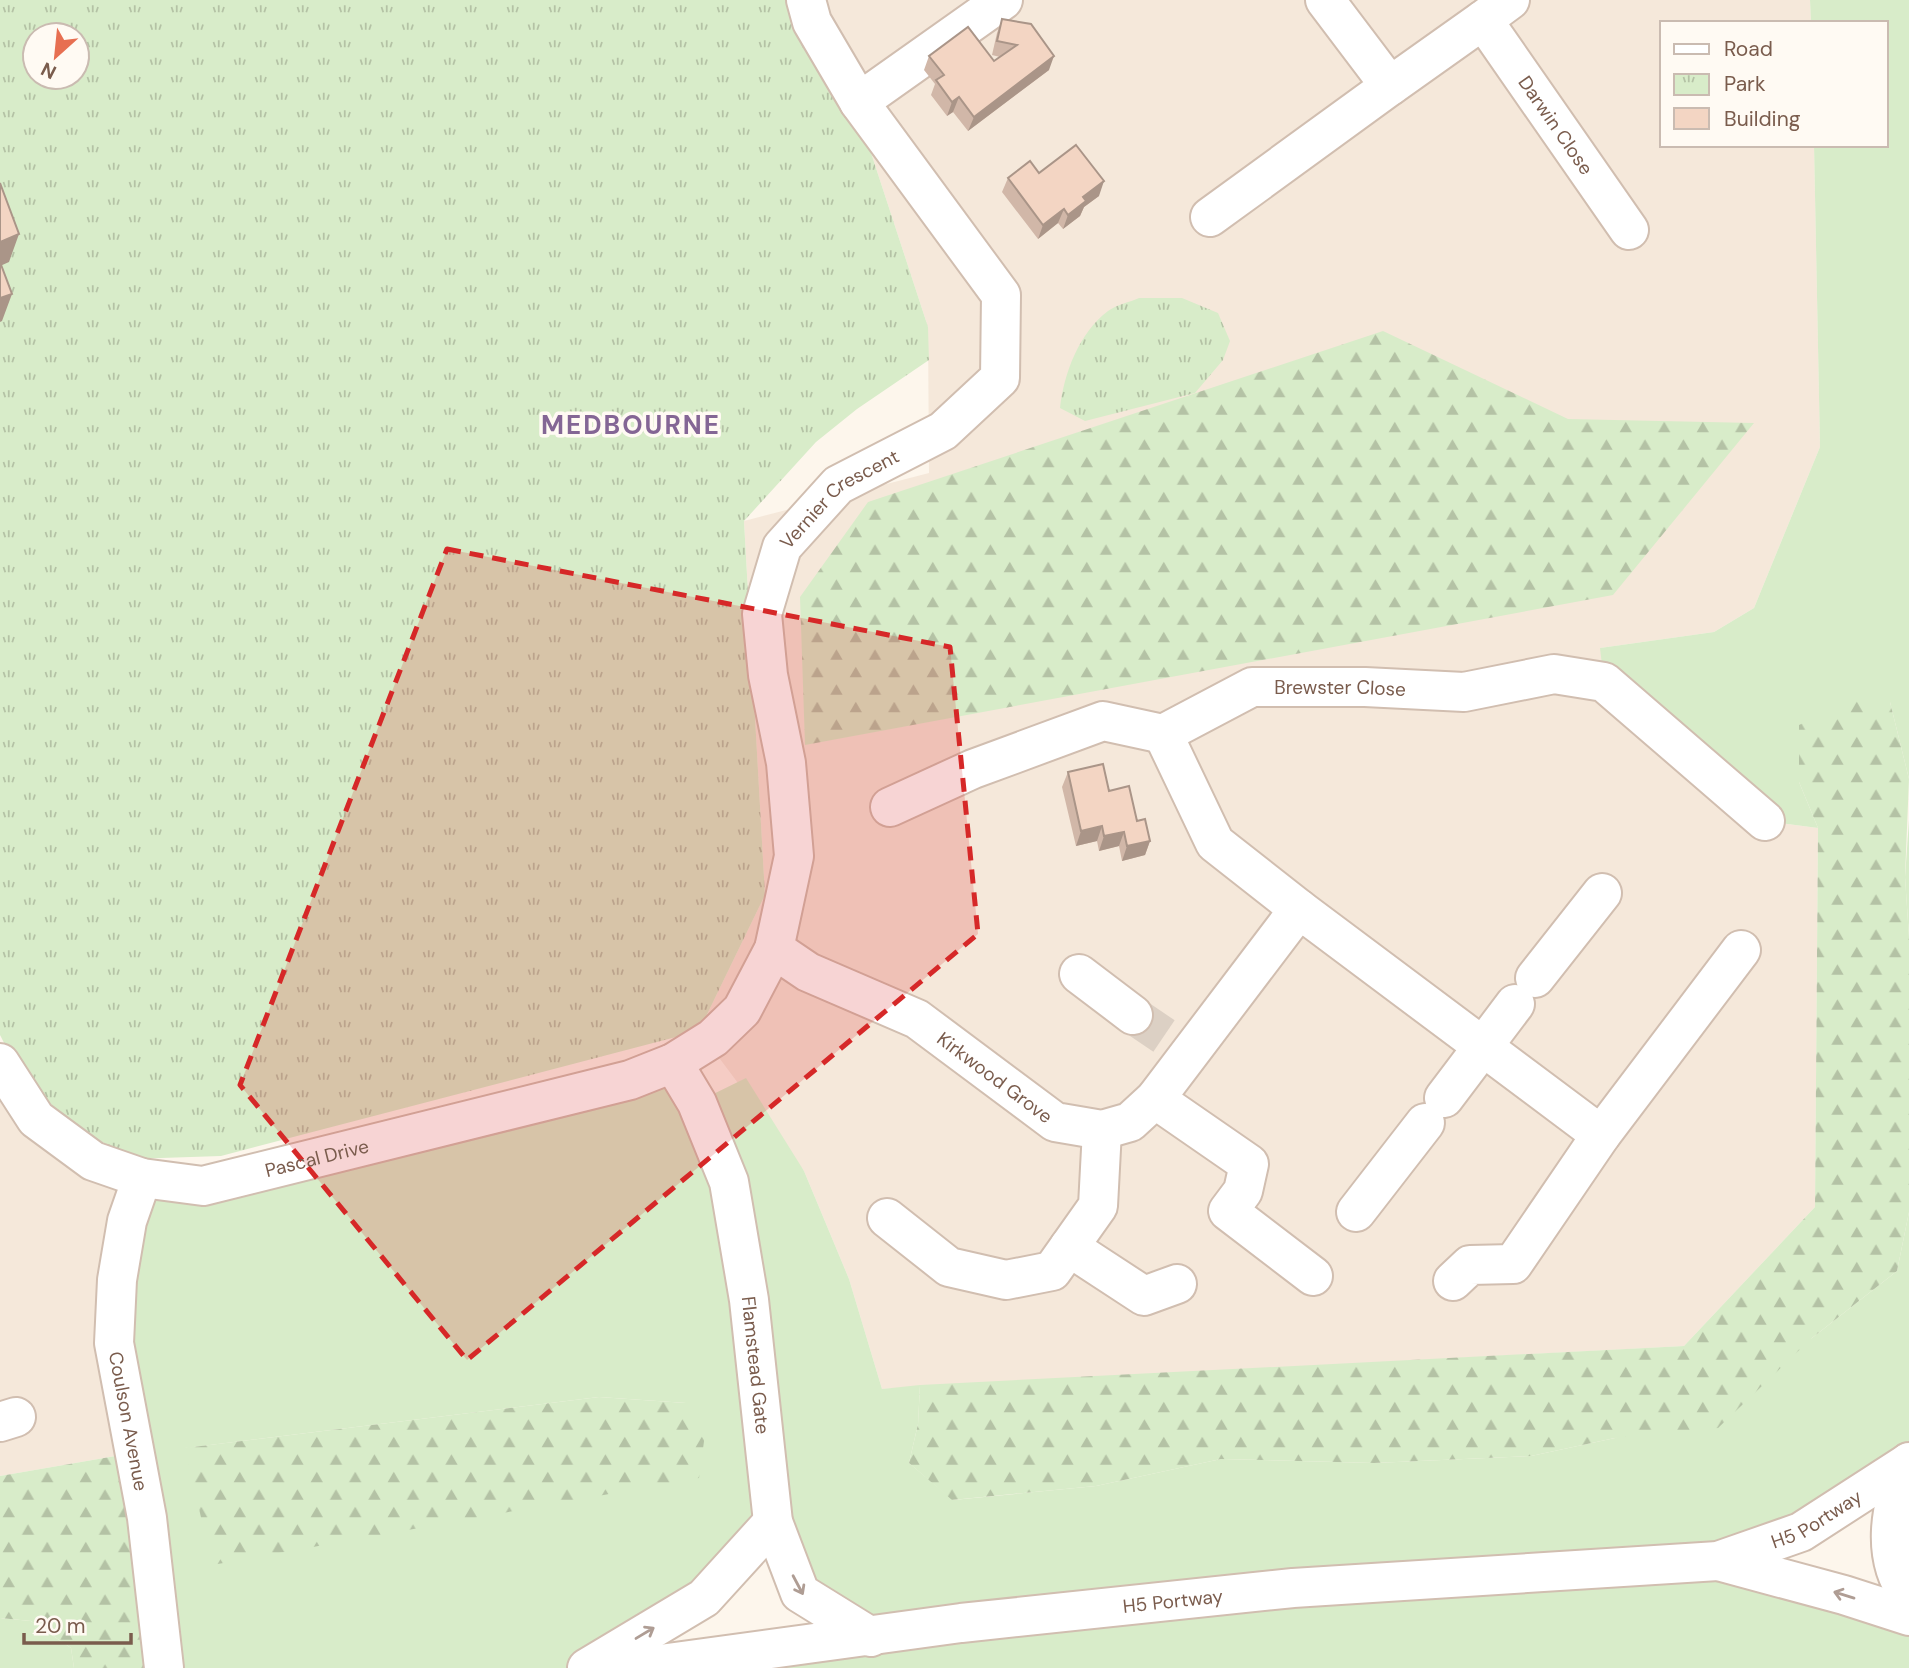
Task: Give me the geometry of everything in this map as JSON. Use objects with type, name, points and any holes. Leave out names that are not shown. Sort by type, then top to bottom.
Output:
[{"type":"street","name":"Vernier Crescent","points":[[673,1063],[713,1038],[742,1010],[774,949],[793,856],[786,763],[768,675],[762,614],[782,547],[838,485],[943,431],[1000,378],[1001,295],[859,102],[812,22],[806,0]]},
{"type":"street","points":[[859,102],[1003,0]]},
{"type":"street","points":[[1325,0],[1390,86]]},
{"type":"street","name":"Darwin Close","points":[[1210,217],[1497,10],[1629,230]]},
{"type":"street","name":"Brewster Close","points":[[1164,734],[1252,687],[1365,687],[1464,692],[1554,674],[1604,682],[1765,821]]},
{"type":"street","points":[[890,807],[973,769],[1103,721],[1164,734],[1215,843],[1601,1135]]},
{"type":"street","points":[[1356,1212],[1602,892]]},
{"type":"street","points":[[887,1218],[949,1267],[1006,1280],[1052,1271],[1098,1206],[1102,1130],[1130,1122],[1154,1099],[1177,1045],[1299,909]]},
{"type":"street","name":"Kirkwood Grove","points":[[774,949],[808,972],[917,1020],[1055,1122],[1102,1130]]},
{"type":"street","points":[[1453,1281],[1470,1265],[1513,1265],[1601,1135],[1741,950]]},
{"type":"street","points":[[1079,974],[1133,1015]]},
{"type":"street","name":"Pascal Drive","points":[[0,1063],[36,1119],[93,1161],[142,1178],[203,1186],[630,1080],[673,1063]]},
{"type":"street","name":"Flamstead Gate","points":[[673,1063],[697,1102],[729,1182],[749,1300],[773,1522],[800,1593],[871,1637]]},
{"type":"street","points":[[1154,1099],[1249,1164],[1243,1191],[1228,1211],[1313,1276]]},
{"type":"street","name":"Coulson Avenue","points":[[142,1178],[127,1222],[117,1279],[114,1343],[147,1518],[164,1668]]},
{"type":"street","points":[[1069,1247],[1144,1296],[1177,1284]]},
{"type":"street","points":[[1909,1463],[1892,1504],[1891,1546],[1903,1588],[1909,1596]]},
{"type":"street","name":"H5 Portway","points":[[631,1668],[724,1661],[961,1623],[1293,1588],[1718,1561],[1801,1532],[1909,1463]]},
{"type":"street","points":[[587,1668],[704,1598],[773,1522]]},
{"type":"street","name":"H5 Portway","points":[[1718,1561],[1844,1595],[1909,1616]]},
{"type":"highlighted area","points":[[447,549],[950,647],[978,934],[467,1360],[240,1085]]},
{"type":"shaded area","points":[[821,0],[1810,0],[1811,21],[1660,21],[1660,147],[1814,147],[1820,447],[1754,608],[1714,632],[1600,648],[1765,821],[1818,828],[1815,1207],[1684,1346],[882,1389],[849,1279],[804,1171],[699,1031],[765,895],[744,521],[929,473],[928,327]]},
{"type":"shaded area","points":[[0,1063],[36,1119],[142,1178],[133,1453],[0,1476]]},
{"type":"green space","points":[[0,0],[821,0],[928,327],[929,360],[857,409],[816,442],[744,521],[765,895],[699,1031],[221,1156],[131,1159],[67,1121],[17,1068],[0,1035]]},
{"type":"green space","points":[[1810,0],[1909,0],[1909,779],[1890,702],[1799,782],[1818,828],[1765,821],[1604,682],[1600,648],[1714,632],[1754,608],[1820,447],[1814,147],[1888,147],[1888,21],[1811,21]]},
{"type":"green space","points":[[1139,298],[1182,298],[1218,313],[1230,341],[1223,360],[1195,393],[1085,421],[1060,408],[1069,368],[1081,342],[1098,320],[1111,309]]},
{"type":"green space","points":[[1383,331],[1568,419],[1754,423],[1613,595],[805,745],[800,597],[868,502]]},
{"type":"green space","points":[[1854,700],[1890,702],[1909,779],[1905,877],[1909,937],[1909,1212],[1897,1271],[1812,1338],[1718,1428],[1615,1438],[1531,1456],[1374,1463],[1221,1459],[1096,1486],[952,1500],[909,1463],[918,1424],[920,1385],[1684,1346],[1815,1207],[1818,828],[1799,782],[1799,725]]},
{"type":"green space","points":[[1909,820],[1909,937],[1905,877]]},
{"type":"green space","points":[[673,1063],[697,1102],[746,1078],[804,1171],[849,1279],[882,1389],[920,1385],[918,1424],[909,1463],[953,1500],[1096,1486],[1221,1459],[1374,1463],[1531,1456],[1615,1438],[1812,1338],[1897,1271],[1909,1212],[1909,1462],[1719,1560],[1909,1616],[1909,1668],[709,1668],[870,1636],[800,1593],[772,1523],[587,1668],[164,1668],[114,1343],[142,1178],[175,1184]],"holes":[[[599,1397],[686,1403],[189,1448]]]},
{"type":"green space","points":[[599,1397],[686,1403],[705,1434],[699,1478],[212,1565],[185,1448]]},
{"type":"green space","points":[[133,1453],[164,1668],[74,1668],[71,1648],[31,1621],[0,1618],[0,1476]]},
{"type":"green space","points":[[0,1618],[31,1621],[71,1648],[74,1668],[0,1668]]},
{"type":"building","points":[[1002,19],[1031,24],[1054,56],[974,117],[959,97],[952,102],[936,80],[944,75],[929,56],[968,27],[994,61],[1017,45],[997,41]]},
{"type":"building","points":[[1076,145],[1104,181],[1083,197],[1086,201],[1068,215],[1064,209],[1043,225],[1008,178],[1030,161],[1039,173]]},
{"type":"building","points":[[0,183],[19,234],[0,242]]},
{"type":"building","points":[[0,262],[12,294],[0,298]]},
{"type":"building","points":[[1103,764],[1109,791],[1129,786],[1137,821],[1145,819],[1150,841],[1127,846],[1124,832],[1104,836],[1102,826],[1081,831],[1068,772]]},
{"type":"tunnel","points":[[1133,1015],[1164,1036]]},
{"type":"district","name":"MEDBOURNE","points":[[631,425]]}]
